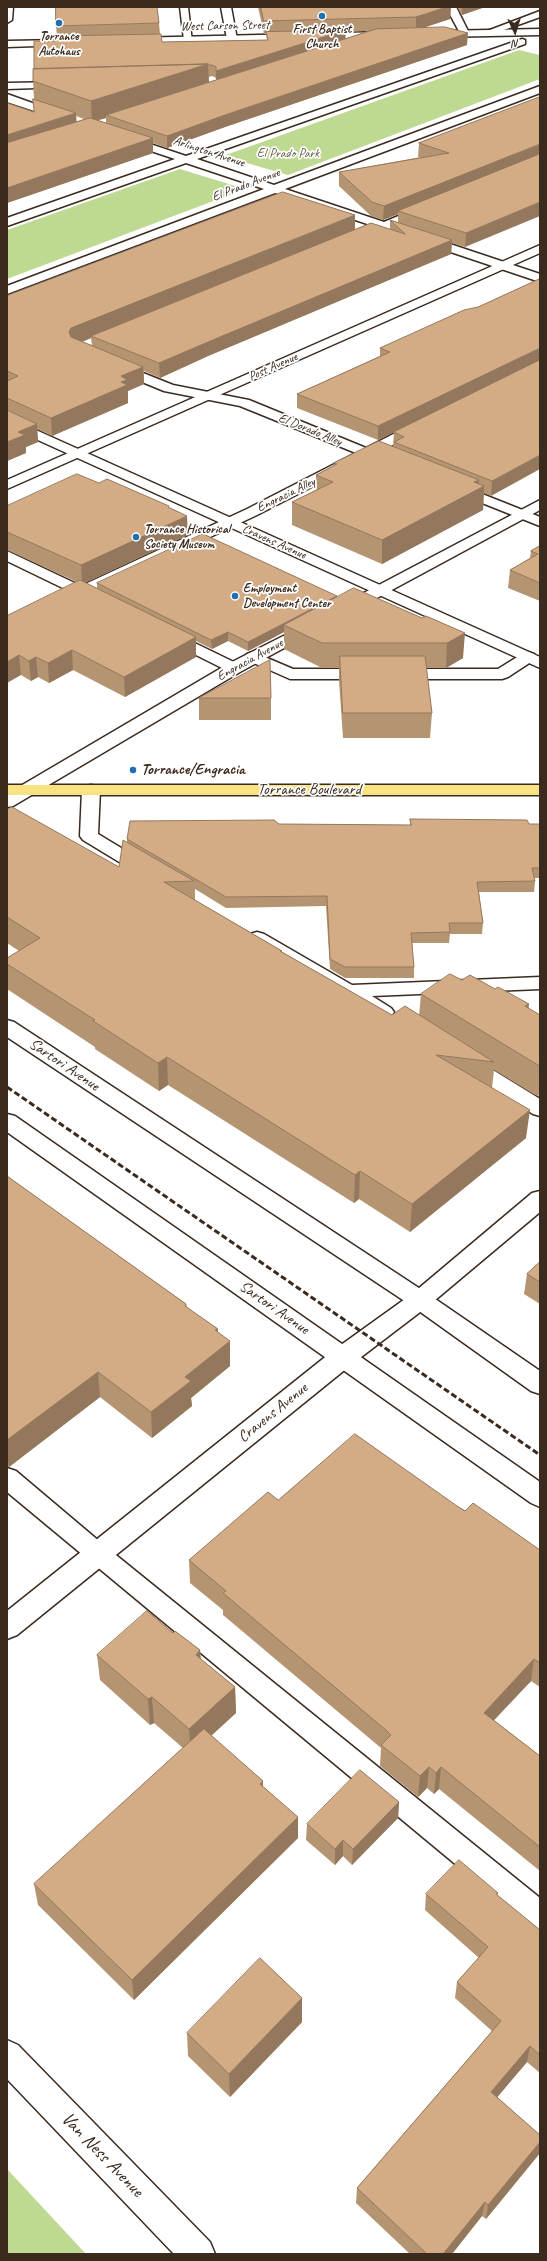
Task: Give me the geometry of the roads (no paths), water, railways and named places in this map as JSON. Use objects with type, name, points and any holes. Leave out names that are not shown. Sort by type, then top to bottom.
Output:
[{"type":"main road","name":"Torrance Boulevard","points":[[7,790],[540,790]]},
{"type":"street","points":[[7,20],[8,7]]},
{"type":"street","points":[[226,7],[232,39]]},
{"type":"street","points":[[451,7],[464,33]]},
{"type":"street","points":[[487,33],[540,14]]},
{"type":"street","points":[[425,34],[540,32]]},
{"type":"street","points":[[487,33],[534,45]]},
{"type":"street","name":"West Carson Street","points":[[119,41],[394,35]]},
{"type":"street","points":[[7,44],[74,42]]},
{"type":"street","points":[[7,222],[522,42]]},
{"type":"street","name":"El Prado Avenue","points":[[7,290],[540,89]]},
{"type":"street","points":[[8,99],[76,122]]},
{"type":"street","name":"Arlington Avenue","points":[[112,134],[540,278]]},
{"type":"street","name":"Post Avenue","points":[[7,485],[205,396],[540,249]]},
{"type":"street","name":"Cravens Avenue","points":[[7,421],[534,660]]},
{"type":"street","name":"Engracia Avenue","points":[[7,802],[253,656],[381,590],[540,504]]},
{"type":"street","name":"Sartori Avenue","points":[[7,1027],[420,1300],[540,1384]]},
{"type":"street","name":"Sartori Avenue","points":[[7,1121],[540,1496]]},
{"type":"street","name":"Cravens Avenue","points":[[7,1627],[343,1357],[420,1300],[540,1199]]},
{"type":"street","name":"Van Ness Avenue","points":[[7,2056],[198,2254]]},
{"type":"lane","points":[[184,7],[188,40]]},
{"type":"lane","points":[[342,47],[378,35]]},
{"type":"lane","points":[[7,86],[76,84]]},
{"type":"lane","points":[[352,237],[439,202]]},
{"type":"lane","name":"El Dorado Alley","points":[[105,362],[169,388],[205,396],[244,402],[388,461]]},
{"type":"lane","name":"Engracia Alley","points":[[56,604],[338,469],[366,452],[435,418]]},
{"type":"lane","points":[[447,484],[540,522]]},
{"type":"lane","points":[[7,555],[102,602]]},
{"type":"lane","points":[[157,630],[234,668]]},
{"type":"lane","points":[[253,656],[290,674],[502,674],[534,660]]},
{"type":"lane","points":[[91,790],[89,836],[163,881]]},
{"type":"lane","points":[[243,930],[398,1020]]},
{"type":"lane","points":[[350,991],[540,982]]},
{"type":"lane","points":[[452,1054],[540,1109]]},
{"type":"lane","points":[[7,1478],[97,1554],[540,1916]]},
{"type":"railway","points":[[7,1087],[540,1455]]},
{"type":"place","name":"First Baptist Church","points":[[322,16]]},
{"type":"place","name":"Torrance Autohaus","points":[[59,23]]},
{"type":"place","name":"Torrance Historical Society Museum","points":[[136,537]]},
{"type":"place","name":"Employment Development Center","points":[[235,596]]},
{"type":"place","name":"Torrance/Engracia","points":[[133,770]]},
{"type":"park label","name":"El Prado Park","points":[[288,154]]}]
